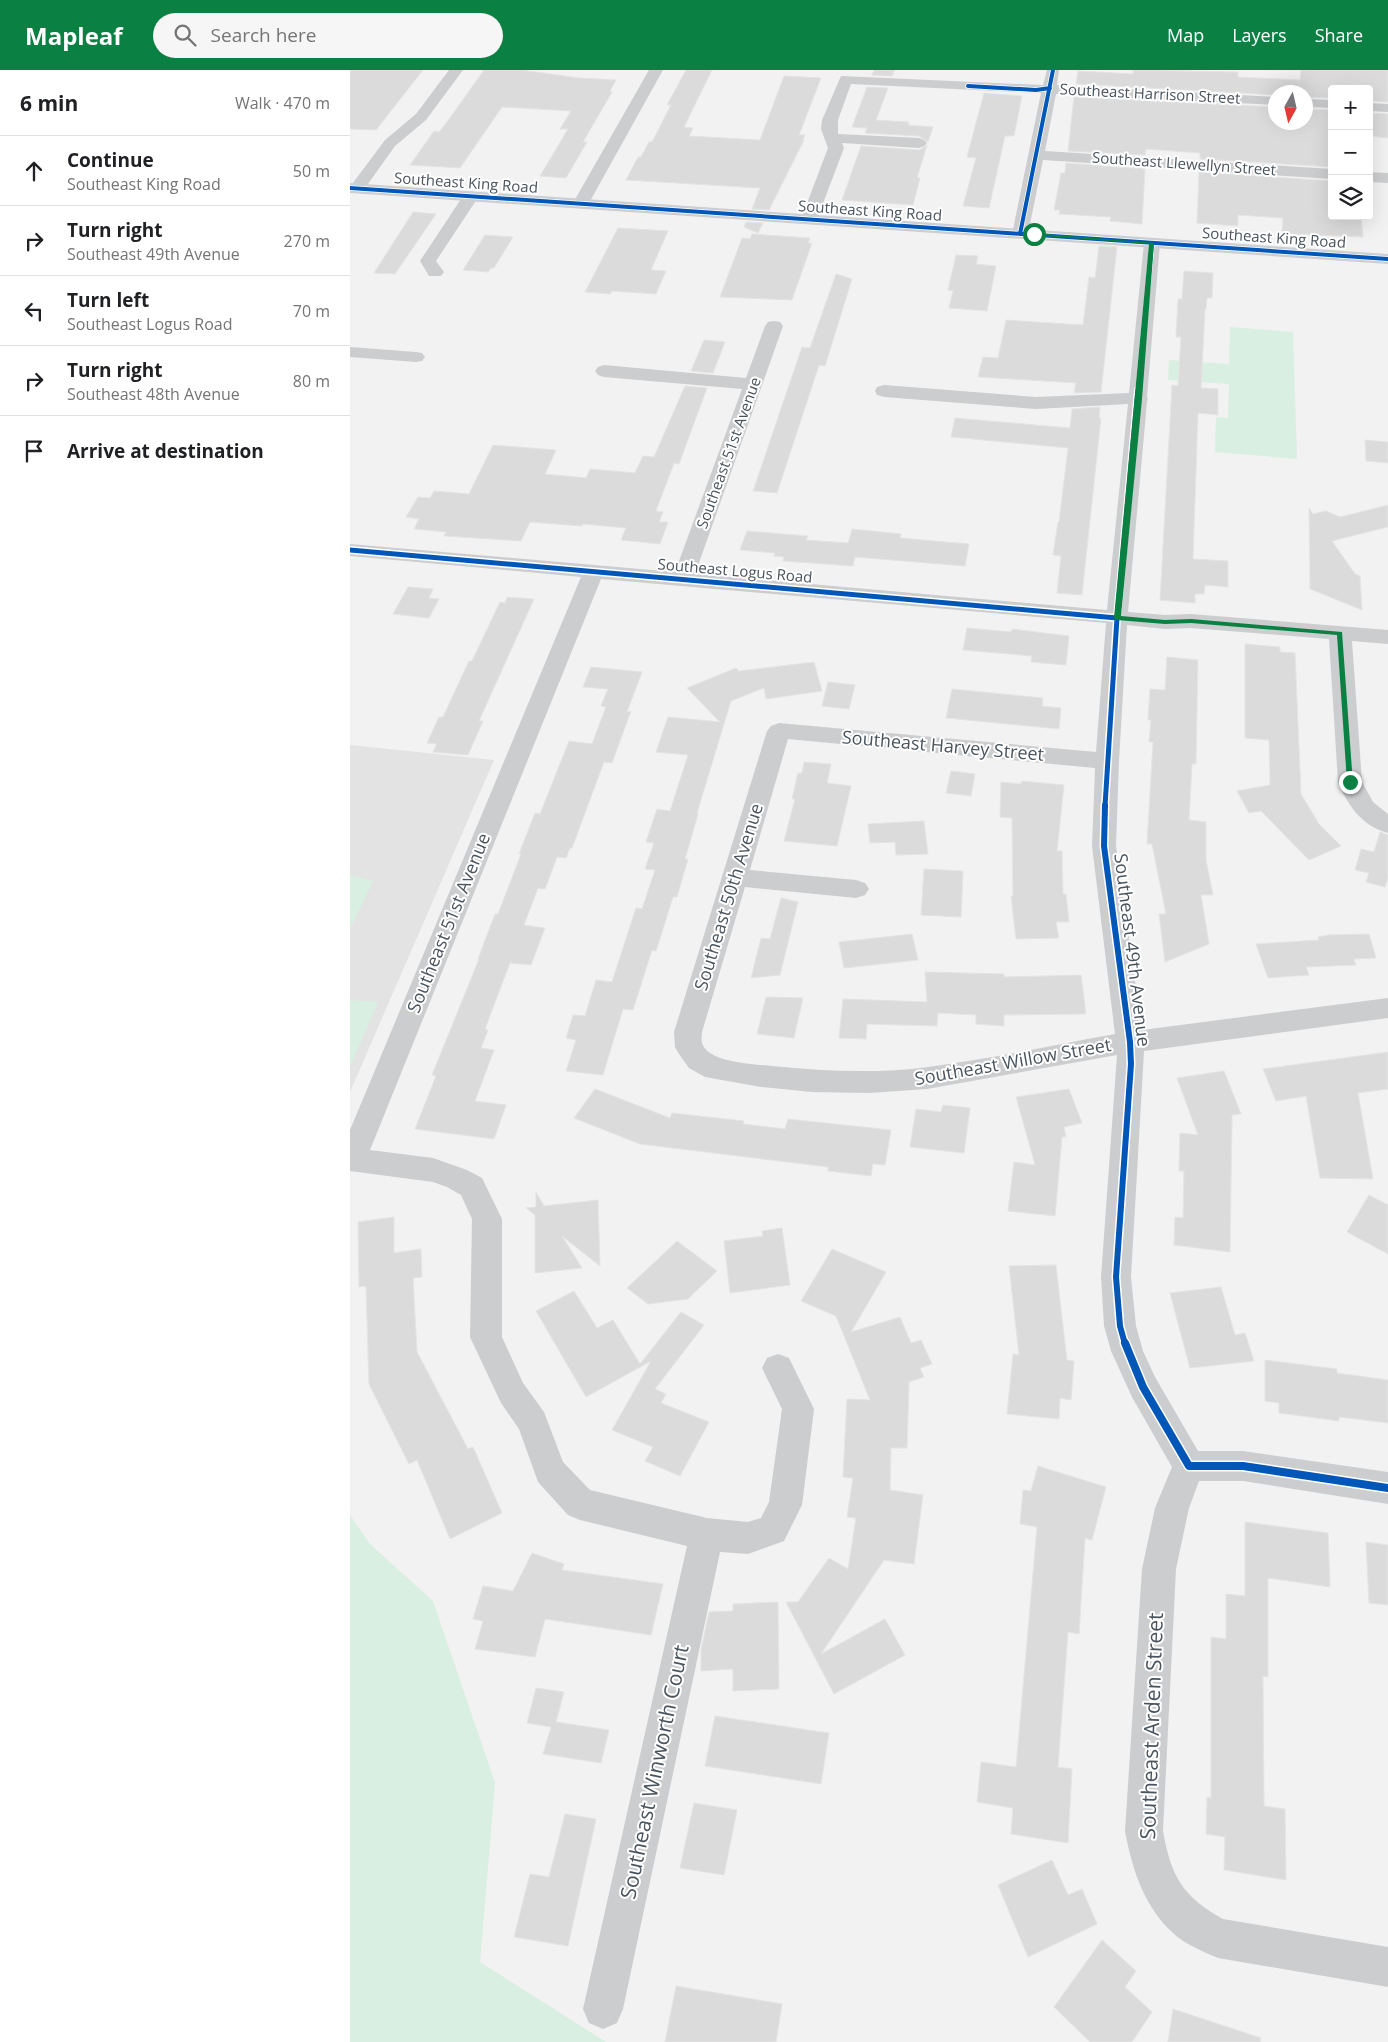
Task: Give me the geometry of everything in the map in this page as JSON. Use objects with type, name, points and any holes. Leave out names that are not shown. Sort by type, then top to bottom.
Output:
[{"type":"main road","name":"Southeast King Road","points":[[353,188],[1388,259]]},
{"type":"street","points":[[353,188],[390,143],[420,117],[456,70]]},
{"type":"street","points":[[581,203],[656,70]]},
{"type":"street","points":[[1020,234],[1053,70]]},
{"type":"street","name":"Southeast Harrison Street","points":[[832,138],[829,129],[830,120],[846,79],[1268,101]]},
{"type":"street","points":[[1313,103],[1328,104]]},
{"type":"street","points":[[1373,106],[1388,108]]},
{"type":"street","points":[[809,219],[836,148],[832,138],[919,143]]},
{"type":"street","name":"Southeast Llewellyn Street","points":[[1037,155],[1328,174]]},
{"type":"street","points":[[1373,177],[1388,178]]},
{"type":"street","points":[[435,272],[428,261],[471,196]]},
{"type":"street","name":"Southeast 49th Avenue","points":[[1152,243],[1139,399],[1117,618],[1107,761],[1104,846],[1130,1042],[1130,1090],[1116,1277],[1120,1326],[1128,1350],[1140,1380],[1189,1466]]},
{"type":"street","name":"Southeast 51st Avenue","points":[[683,579],[774,326]]},
{"type":"street","points":[[350,352],[416,357]]},
{"type":"street","points":[[604,372],[754,384]]},
{"type":"street","points":[[884,391],[1036,403],[1117,398],[1139,399]]},
{"type":"street","name":"Southeast Logus Road","points":[[350,550],[1117,618],[1165,622],[1191,621],[1388,637]]},
{"type":"street","name":"Southeast 51st Avenue","points":[[594,571],[352,1160],[433,1170],[457,1178],[472,1187],[487,1219],[486,1337],[512,1392],[533,1422],[550,1471],[580,1504],[708,1534]]},
{"type":"street","points":[[1340,633],[1350,782],[1356,799],[1374,818],[1388,826]]},
{"type":"street","name":"Southeast Harvey Street","points":[[779,731],[1107,761]]},
{"type":"street","name":"Southeast 50th Avenue","points":[[699,1060],[689,1047],[688,1032],[779,731]]},
{"type":"street","points":[[736,877],[856,889]]},
{"type":"street","name":"Southeast Willow Street","points":[[699,1060],[716,1069],[761,1076],[869,1082],[927,1078],[1130,1042],[1388,1008]]},
{"type":"street","points":[[708,1534],[748,1538],[772,1530],[784,1504],[798,1409],[778,1368]]},
{"type":"street","points":[[1189,1466],[1243,1466],[1388,1488]]},
{"type":"street","name":"Southeast Arden Street","points":[[1189,1466],[1172,1508],[1159,1569],[1144,1831],[1150,1864],[1165,1895],[1188,1921],[1218,1938],[1388,1967]]},
{"type":"street","name":"Southeast Winworth Court","points":[[603,2009],[708,1534]]},
{"type":"shaded area","points":[[350,745],[494,760],[350,1092]]},
{"type":"green space","points":[[1230,327],[1293,332],[1297,459],[1215,452],[1216,417],[1228,418],[1229,384],[1168,380],[1169,360],[1229,364]]},
{"type":"green space","points":[[350,875],[373,881],[350,929]]},
{"type":"green space","points":[[350,1000],[378,1002],[350,1067]]},
{"type":"green space","points":[[350,1515],[370,1544],[433,1601],[495,1783],[480,1962],[606,2042],[350,2042]]},
{"type":"building","points":[[350,70],[423,70],[376,130],[350,129]]},
{"type":"building","points":[[484,70],[522,70],[579,78],[616,80],[610,91],[612,92],[583,142],[587,142],[566,178],[540,176],[568,129],[560,129],[571,111],[502,107],[460,168],[410,165],[434,131],[439,132],[447,122]]},
{"type":"building","points":[[686,70],[712,70],[684,127],[693,128],[689,136],[760,140],[784,76],[821,78],[799,135],[805,135],[804,140],[769,210],[752,209],[760,188],[626,180],[638,157],[641,157],[649,142],[652,142],[671,105],[667,105]]},
{"type":"building","points":[[874,70],[895,70],[892,76],[872,75]]},
{"type":"building","points":[[1133,70],[1238,72],[1238,77],[1300,80],[1301,70],[1388,70],[1388,102],[1373,101],[1373,85],[1328,85],[1328,98],[1313,97],[1313,85],[1268,85],[1268,95],[1076,84],[1078,71],[1133,74]]},
{"type":"building","points":[[867,87],[888,88],[876,120],[909,122],[908,125],[933,127],[928,142],[919,136],[865,133],[867,128],[852,127]]},
{"type":"building","points":[[984,93],[1022,96],[1014,136],[1005,136],[989,208],[963,206],[976,158],[967,157]]},
{"type":"building","points":[[1074,97],[1268,107],[1268,130],[1313,130],[1313,109],[1328,110],[1328,167],[1200,159],[1200,153],[1146,149],[1145,155],[1068,151]]},
{"type":"building","points":[[1373,113],[1388,114],[1388,138],[1373,136]]},
{"type":"building","points":[[927,145],[917,178],[920,178],[913,205],[842,200],[861,146],[919,150]]},
{"type":"building","points":[[1066,163],[1145,169],[1142,224],[1110,221],[1111,217],[1059,214],[1060,210],[1054,210],[1061,173],[1065,173]]},
{"type":"building","points":[[1199,172],[1328,181],[1328,220],[1361,220],[1363,237],[1288,234],[1288,232],[1282,232],[1283,218],[1238,215],[1238,226],[1197,223]]},
{"type":"building","points":[[413,212],[436,214],[395,274],[374,273]]},
{"type":"building","points":[[746,222],[763,223],[758,233],[744,227]]},
{"type":"building","points":[[618,228],[668,231],[651,270],[666,271],[656,294],[612,291],[610,294],[585,292]]},
{"type":"building","points":[[752,234],[810,238],[808,243],[812,243],[792,300],[720,297],[742,238],[750,239]]},
{"type":"building","points":[[485,235],[513,237],[494,268],[491,268],[488,272],[463,270]]},
{"type":"building","points":[[1099,246],[1117,247],[1101,392],[1074,393],[1076,383],[978,377],[983,357],[998,358],[1006,320],[1083,325],[1089,277],[1095,278]]},
{"type":"building","points":[[956,255],[978,256],[976,264],[996,266],[987,311],[949,308],[953,291],[948,290]]},
{"type":"building","points":[[1184,271],[1213,273],[1212,298],[1207,298],[1205,309],[1201,388],[1218,389],[1218,415],[1198,413],[1193,559],[1228,561],[1228,587],[1205,585],[1204,594],[1195,594],[1195,603],[1160,600],[1172,385],[1178,386],[1181,337],[1176,337],[1178,299],[1182,299]]},
{"type":"building","points":[[836,274],[852,279],[825,366],[819,365],[777,493],[753,491],[802,347],[810,348]]},
{"type":"building","points":[[704,340],[725,342],[713,373],[691,371]]},
{"type":"building","points":[[685,386],[707,388],[679,464],[674,463],[656,511],[663,512],[659,522],[668,522],[660,544],[621,540],[626,528],[530,522],[521,541],[444,536],[446,532],[414,529],[419,519],[406,517],[418,497],[430,498],[434,491],[469,494],[493,445],[556,450],[545,474],[586,478],[590,469],[635,473],[643,456],[654,457]]},
{"type":"building","points":[[1100,407],[1099,418],[1101,418],[1082,595],[1057,593],[1061,556],[1053,555],[1068,448],[951,437],[955,418],[1070,428],[1072,409]]},
{"type":"building","points":[[1365,440],[1388,442],[1388,463],[1366,461]]},
{"type":"building","points":[[1388,505],[1388,527],[1332,541],[1355,574],[1360,576],[1362,610],[1310,589],[1309,508],[1313,514],[1326,511],[1340,517]]},
{"type":"building","points":[[852,529],[901,534],[900,538],[969,544],[965,566],[855,557],[853,566],[783,561],[784,557],[774,556],[775,553],[740,550],[747,531],[808,536],[806,540],[848,543]]},
{"type":"building","points":[[408,587],[433,589],[429,598],[439,599],[429,618],[393,614]]},
{"type":"building","points":[[507,597],[534,599],[479,721],[483,721],[468,755],[433,752],[437,744],[427,743],[439,717],[443,717],[469,661],[472,661],[500,602],[505,603]]},
{"type":"building","points":[[967,628],[1011,632],[1012,629],[1069,636],[1066,665],[1031,662],[1032,656],[963,650]]},
{"type":"building","points":[[1245,644],[1280,647],[1280,652],[1295,653],[1301,794],[1319,824],[1341,846],[1309,860],[1261,811],[1249,813],[1237,791],[1270,785],[1269,740],[1245,738]]},
{"type":"building","points":[[1167,657],[1198,660],[1196,764],[1192,764],[1189,820],[1206,822],[1206,860],[1213,895],[1201,895],[1209,944],[1165,962],[1159,914],[1166,914],[1152,844],[1147,844],[1153,742],[1149,742],[1151,720],[1148,720],[1150,689],[1165,690]]},
{"type":"building","points":[[814,662],[822,691],[766,699],[764,688],[731,701],[697,813],[685,859],[688,859],[677,897],[673,897],[656,951],[652,950],[633,1010],[623,1009],[603,1075],[566,1071],[576,1040],[566,1038],[573,1015],[585,1016],[596,980],[612,982],[636,908],[642,909],[655,870],[645,869],[654,843],[646,842],[657,809],[670,811],[688,755],[656,752],[668,717],[720,722],[687,688],[736,668],[739,671]]},
{"type":"building","points":[[591,667],[642,672],[627,712],[631,711],[612,763],[604,762],[572,848],[570,848],[566,858],[557,857],[545,889],[538,888],[524,925],[545,928],[531,965],[510,963],[485,1029],[488,1030],[481,1048],[494,1050],[475,1101],[506,1105],[494,1139],[415,1129],[436,1076],[432,1075],[495,914],[498,914],[535,813],[540,814],[569,741],[592,744],[606,707],[601,706],[608,689],[583,687]]},
{"type":"building","points":[[828,682],[855,685],[849,709],[822,706]]},
{"type":"building","points":[[952,689],[1043,698],[1042,706],[1061,708],[1059,729],[946,718]]},
{"type":"building","points":[[804,762],[831,764],[827,783],[851,786],[837,846],[784,841],[795,799],[792,799],[798,773],[802,773]]},
{"type":"building","points":[[951,771],[975,774],[971,796],[946,793]]},
{"type":"building","points":[[1022,781],[1064,785],[1057,851],[1062,851],[1063,894],[1066,894],[1069,922],[1056,922],[1059,938],[1016,939],[1011,896],[1013,896],[1012,818],[1000,817],[1001,782],[1021,784]]},
{"type":"building","points":[[924,821],[928,854],[896,855],[895,842],[870,843],[868,824]]},
{"type":"building","points":[[1380,832],[1388,835],[1388,878],[1385,887],[1366,882],[1369,873],[1355,870],[1361,849],[1374,852]]},
{"type":"building","points":[[924,869],[963,871],[961,917],[921,915]]},
{"type":"building","points":[[781,898],[798,902],[780,975],[751,978],[761,938],[770,939]]},
{"type":"building","points":[[912,934],[918,960],[844,968],[839,942]]},
{"type":"building","points":[[1369,934],[1376,958],[1354,959],[1356,965],[1306,967],[1309,975],[1268,978],[1256,944],[1319,940],[1318,937],[1328,935]]},
{"type":"building","points":[[925,972],[1004,974],[1004,977],[1081,975],[1086,1014],[1004,1015],[1004,1026],[976,1024],[976,1015],[938,1013],[937,1026],[867,1024],[866,1039],[839,1038],[843,999],[927,1002]]},
{"type":"building","points":[[766,997],[803,998],[794,1038],[757,1034]]},
{"type":"building","points":[[1388,1052],[1388,1089],[1358,1093],[1373,1179],[1320,1178],[1306,1096],[1276,1101],[1263,1069]]},
{"type":"building","points":[[1224,1071],[1241,1114],[1232,1115],[1230,1252],[1174,1245],[1175,1217],[1183,1218],[1184,1171],[1179,1171],[1180,1133],[1198,1135],[1177,1078]]},
{"type":"building","points":[[595,1089],[670,1118],[672,1113],[744,1121],[743,1124],[785,1129],[788,1119],[891,1130],[885,1165],[873,1164],[871,1176],[828,1171],[828,1167],[640,1144],[574,1118]]},
{"type":"building","points":[[1069,1089],[1082,1123],[1064,1127],[1066,1137],[1062,1137],[1055,1216],[1008,1211],[1014,1162],[1035,1165],[1016,1097]]},
{"type":"building","points":[[943,1105],[970,1108],[964,1153],[910,1147],[916,1109],[941,1112]]},
{"type":"building","points":[[536,1192],[544,1206],[598,1200],[600,1266],[562,1236],[582,1268],[535,1273],[535,1215],[526,1208],[536,1207]]},
{"type":"building","points":[[1369,1195],[1388,1205],[1388,1254],[1347,1232]]},
{"type":"building","points":[[394,1217],[394,1253],[421,1249],[422,1277],[413,1278],[417,1352],[468,1449],[473,1447],[502,1513],[450,1539],[417,1460],[409,1464],[369,1384],[366,1286],[359,1287],[358,1222]]},
{"type":"building","points":[[782,1228],[790,1285],[730,1293],[724,1241],[763,1236],[762,1231]]},
{"type":"building","points":[[677,1241],[717,1271],[688,1299],[648,1304],[627,1288]]},
{"type":"building","points":[[832,1249],[886,1272],[851,1332],[900,1317],[911,1343],[921,1340],[932,1364],[920,1368],[924,1377],[909,1382],[907,1448],[891,1448],[890,1490],[923,1495],[914,1564],[884,1560],[821,1654],[885,1619],[905,1655],[834,1694],[786,1602],[798,1602],[829,1558],[848,1569],[856,1518],[847,1517],[853,1478],[843,1477],[847,1399],[870,1400],[836,1316],[801,1301]]},
{"type":"building","points":[[1056,1265],[1067,1360],[1074,1361],[1071,1400],[1060,1398],[1059,1419],[1007,1414],[1013,1354],[1019,1355],[1009,1266]]},
{"type":"building","points":[[1221,1287],[1235,1335],[1245,1333],[1254,1361],[1190,1368],[1170,1293]]},
{"type":"building","points":[[574,1291],[597,1328],[613,1320],[640,1364],[681,1312],[704,1325],[655,1389],[666,1394],[661,1403],[709,1422],[680,1476],[645,1461],[653,1447],[612,1430],[651,1361],[586,1397],[536,1311]]},
{"type":"building","points":[[1265,1360],[1337,1369],[1337,1373],[1388,1380],[1388,1423],[1339,1417],[1339,1421],[1279,1413],[1279,1403],[1265,1401]]},
{"type":"building","points":[[1038,1466],[1106,1487],[1092,1540],[1085,1538],[1079,1634],[1068,1632],[1058,1767],[1072,1769],[1068,1843],[1011,1834],[1013,1808],[977,1802],[981,1762],[1016,1767],[1037,1527],[1020,1524],[1023,1490],[1031,1491]]},
{"type":"building","points":[[1245,1522],[1328,1533],[1330,1587],[1268,1578],[1268,1677],[1263,1676],[1264,1806],[1285,1809],[1286,1880],[1224,1870],[1225,1837],[1206,1834],[1207,1797],[1211,1798],[1211,1637],[1226,1639],[1226,1594],[1245,1596]]},
{"type":"building","points":[[1366,1542],[1388,1545],[1388,1605],[1369,1603]]},
{"type":"building","points":[[532,1553],[564,1564],[562,1570],[663,1584],[651,1635],[545,1619],[535,1657],[475,1649],[483,1621],[473,1619],[483,1586],[513,1591]]},
{"type":"building","points":[[778,1602],[779,1689],[733,1691],[733,1669],[701,1671],[701,1650],[709,1612],[733,1611],[733,1604]]},
{"type":"building","points":[[536,1688],[564,1692],[556,1722],[609,1730],[601,1763],[543,1754],[551,1727],[527,1723]]},
{"type":"building","points":[[715,1716],[829,1733],[821,1784],[705,1766]]},
{"type":"building","points":[[694,1803],[737,1810],[724,1875],[680,1868]]},
{"type":"building","points":[[565,1814],[596,1819],[568,1946],[514,1937],[530,1874],[549,1877]]},
{"type":"building","points":[[1052,1860],[1068,1895],[1082,1889],[1097,1924],[1028,1957],[998,1885]]},
{"type":"building","points":[[1102,1940],[1136,1971],[1125,1987],[1152,2012],[1132,2042],[1090,2042],[1054,2007]]},
{"type":"building","points":[[676,1986],[782,2004],[776,2042],[665,2042]]},
{"type":"building","points":[[1173,2009],[1261,2038],[1260,2042],[1168,2042]]},
{"type":"cycle path","points":[[1020,234],[1053,70]]},
{"type":"cycle path","points":[[968,86],[1036,90],[1050,88]]},
{"type":"cycle path","points":[[350,188],[1388,259]]},
{"type":"cycle path","points":[[1152,243],[1117,618],[1107,761],[1104,846],[1130,1042],[1131,1064],[1116,1277],[1120,1326],[1127,1351],[1143,1387],[1189,1466],[1243,1466],[1388,1488]]},
{"type":"cycle path","points":[[350,550],[1117,618]]},
{"type":"route","points":[[1034,234],[1152,243],[1139,399],[1117,618],[1165,622],[1191,621],[1340,633],[1350,782]]}]
